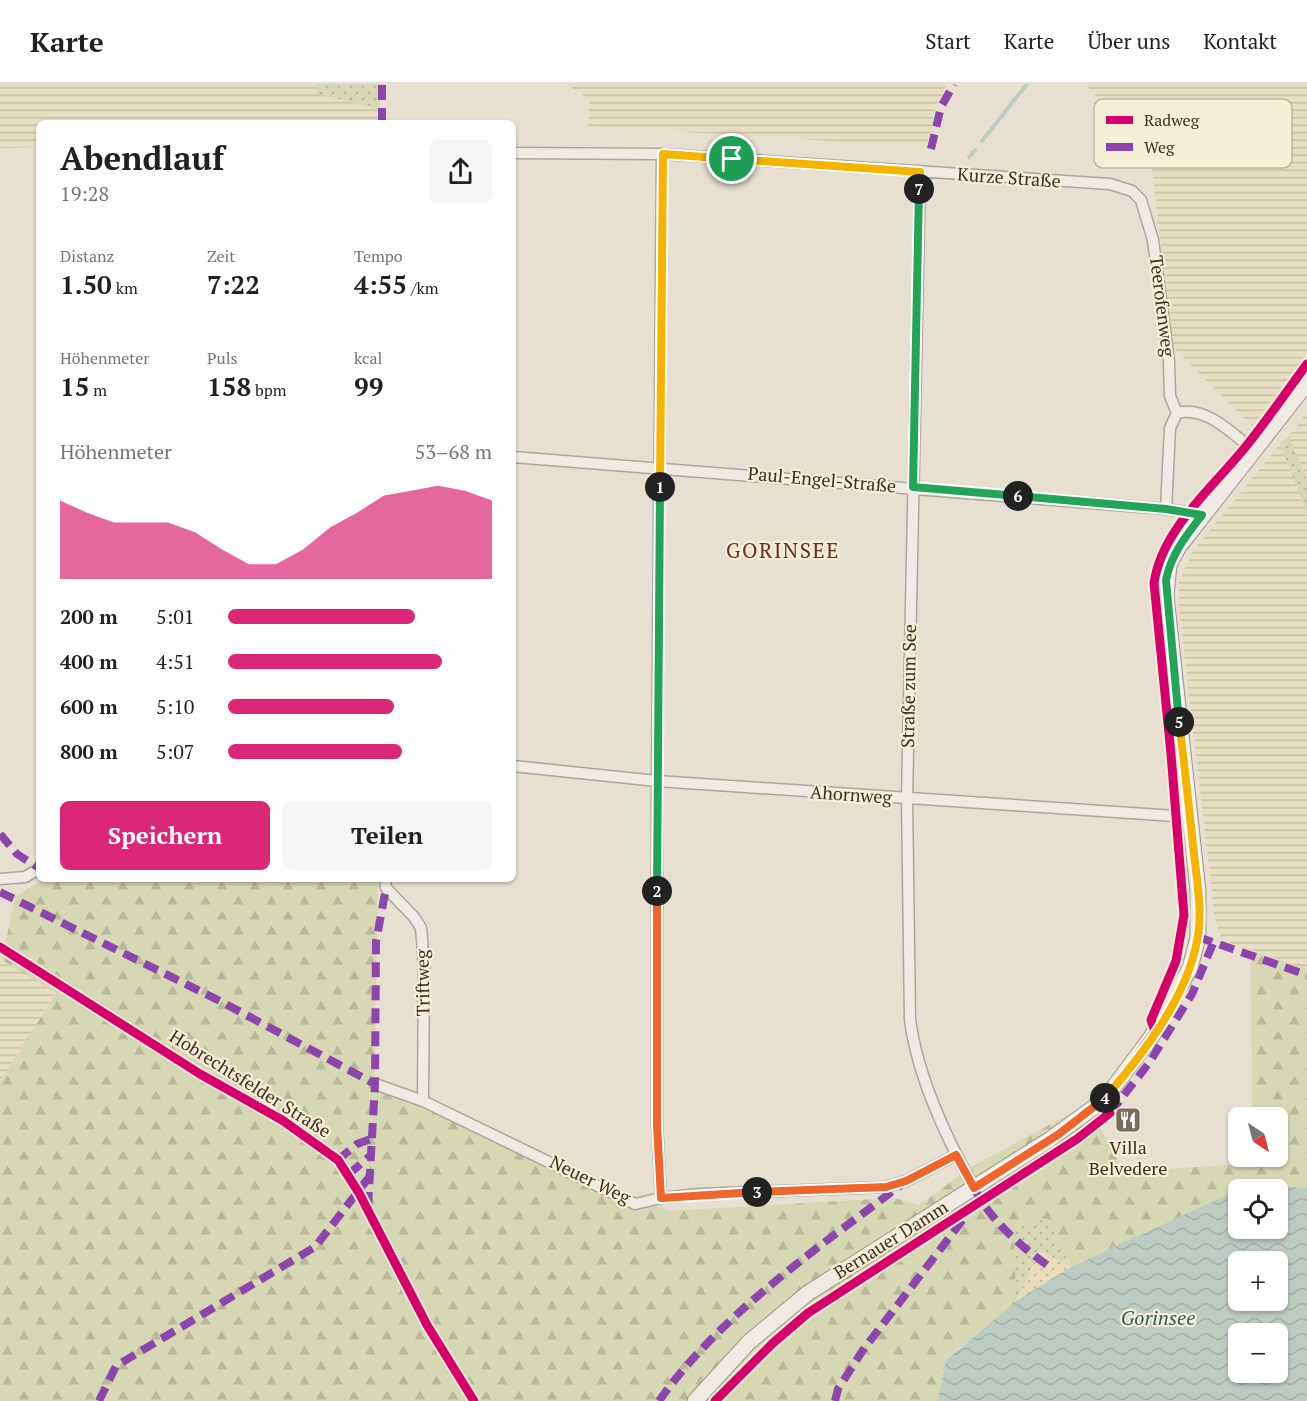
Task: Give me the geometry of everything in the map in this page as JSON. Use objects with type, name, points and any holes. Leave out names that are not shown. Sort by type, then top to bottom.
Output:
[{"type":"main road","name":"Bernauer Damm","points":[[695,1401],[749,1342],[808,1293],[1059,1134],[1100,1104],[1139,1056],[1175,998],[1190,968],[1198,938],[1197,884],[1166,580],[1169,565],[1178,548],[1202,515],[1307,383]]},
{"type":"street","name":"Kurze Straße","points":[[516,153],[663,154],[1110,184],[1132,191],[1141,200]]},
{"type":"street","points":[[661,1198],[657,1125],[657,781],[663,154]]},
{"type":"street","name":"Straße zum See","points":[[920,172],[907,799],[910,1020],[913,1043],[956,1155],[974,1188]]},
{"type":"street","name":"Teerofenweg","points":[[1141,200],[1159,271],[1169,361],[1170,396],[1177,413],[1170,428],[1166,509]]},
{"type":"street","points":[[1177,413],[1198,412],[1213,420],[1254,451]]},
{"type":"street","name":"Paul-Engel-Straße","points":[[516,457],[913,487],[1166,509],[1202,515]]},
{"type":"street","name":"Ahornweg","points":[[516,766],[657,781],[1190,817]]},
{"type":"street","points":[[0,879],[25,877],[36,871]]},
{"type":"street","name":"Triftweg","points":[[385,882],[386,888],[414,917],[421,928],[424,964],[423,1101]]},
{"type":"street","name":"Hobrechtsfelder Straße","points":[[0,948],[200,1074],[282,1120],[338,1160],[354,1183],[427,1325],[474,1401]]},
{"type":"street","name":"Neuer Weg","points":[[375,1084],[423,1101],[635,1204],[661,1198],[779,1190],[886,1187],[906,1181],[956,1155]]},
{"type":"shaded area","points":[[0,84],[317,84],[319,94],[379,109],[379,120],[36,120],[36,147],[0,148]]},
{"type":"shaded area","points":[[566,84],[947,84],[935,109],[927,147],[588,126],[590,100]]},
{"type":"shaded area","points":[[1085,84],[1307,84],[1307,354],[1252,426],[1172,346],[1152,168],[1292,168],[1292,99],[1098,99]]},
{"type":"shaded area","points":[[1307,412],[1307,481],[1289,436]]},
{"type":"shaded area","points":[[1280,444],[1307,512],[1307,969],[1222,940],[1215,920],[1179,609],[1179,582],[1193,551]]},
{"type":"shaded area","points":[[0,958],[56,992],[0,1082]]},
{"type":"green space","points":[[317,84],[382,84],[379,109],[318,94]]},
{"type":"green space","points":[[1289,436],[1307,481],[1307,513],[1280,444]]},
{"type":"green space","points":[[39,882],[378,882],[374,1086],[669,1211],[893,1198],[919,1205],[971,1167],[1088,1104],[1124,1172],[1228,1165],[1228,1167],[1288,1167],[1288,1107],[1252,1107],[1251,951],[1307,969],[1307,1188],[1288,1187],[1288,1179],[1228,1179],[1228,1194],[1071,1267],[1047,1218],[1014,1229],[1016,1301],[946,1359],[938,1401],[0,1401],[0,1082],[56,993],[2,960],[15,897]]},
{"type":"green space","points":[[1047,1218],[1071,1267],[1040,1250],[1016,1301],[1013,1229]]},
{"type":"sand","points":[[1040,1250],[1071,1267],[1016,1301]]},
{"type":"water","name":"Gorinsee","points":[[1288,1187],[1307,1188],[1307,1401],[938,1401],[946,1360],[1016,1301],[1071,1267],[1228,1194],[1228,1239],[1288,1239]]},
{"type":"waterway","points":[[982,141],[1027,84]]},
{"type":"waterway","points":[[969,157],[975,150]]},
{"type":"marked path","points":[[382,84],[382,120]]},
{"type":"marked path","points":[[931,149],[941,107],[954,84]]},
{"type":"marked path","points":[[0,834],[17,854],[36,866]]},
{"type":"marked path","points":[[368,1207],[375,1084],[376,942],[386,888]]},
{"type":"marked path","points":[[0,892],[220,1001],[375,1084]]},
{"type":"marked path","points":[[1198,937],[1307,975]]},
{"type":"marked path","points":[[1110,1113],[1149,1063],[1192,994],[1214,941]]},
{"type":"marked path","points":[[338,1160],[357,1144],[371,1139]]},
{"type":"marked path","points":[[349,1174],[371,1155]]},
{"type":"marked path","points":[[99,1401],[116,1366],[315,1247],[370,1176]]},
{"type":"marked path","points":[[659,1401],[684,1369],[742,1310],[807,1256],[906,1181]]},
{"type":"marked path","points":[[974,1188],[989,1212],[1007,1232],[1051,1268]]},
{"type":"marked path","points":[[835,1401],[838,1389],[863,1350],[965,1217]]},
{"type":"cycle path","points":[[715,1401],[773,1343],[808,1313],[1077,1139],[1110,1113],[1100,1104],[1122,1078],[1155,1031],[1151,1020],[1176,961],[1184,915],[1154,583],[1159,563],[1178,526],[1247,445],[1307,364]]},
{"type":"cycle path","points":[[0,947],[200,1074],[282,1120],[338,1160],[359,1193],[427,1325],[474,1401]]},
{"type":"place","name":"Villa Belvedere","points":[[1128,1120]]},
{"type":"district","name":"GORINSEE","points":[[783,551]]},
{"type":"route","points":[[663,154],[732,159],[920,172],[913,487],[1166,509],[1202,515],[1178,548],[1169,565],[1166,580],[1197,877],[1198,938],[1190,968],[1175,998],[1139,1056],[1104,1100],[1059,1134],[974,1188],[956,1155],[906,1181],[886,1187],[779,1190],[661,1198],[657,1125],[657,781],[663,154]]}]
